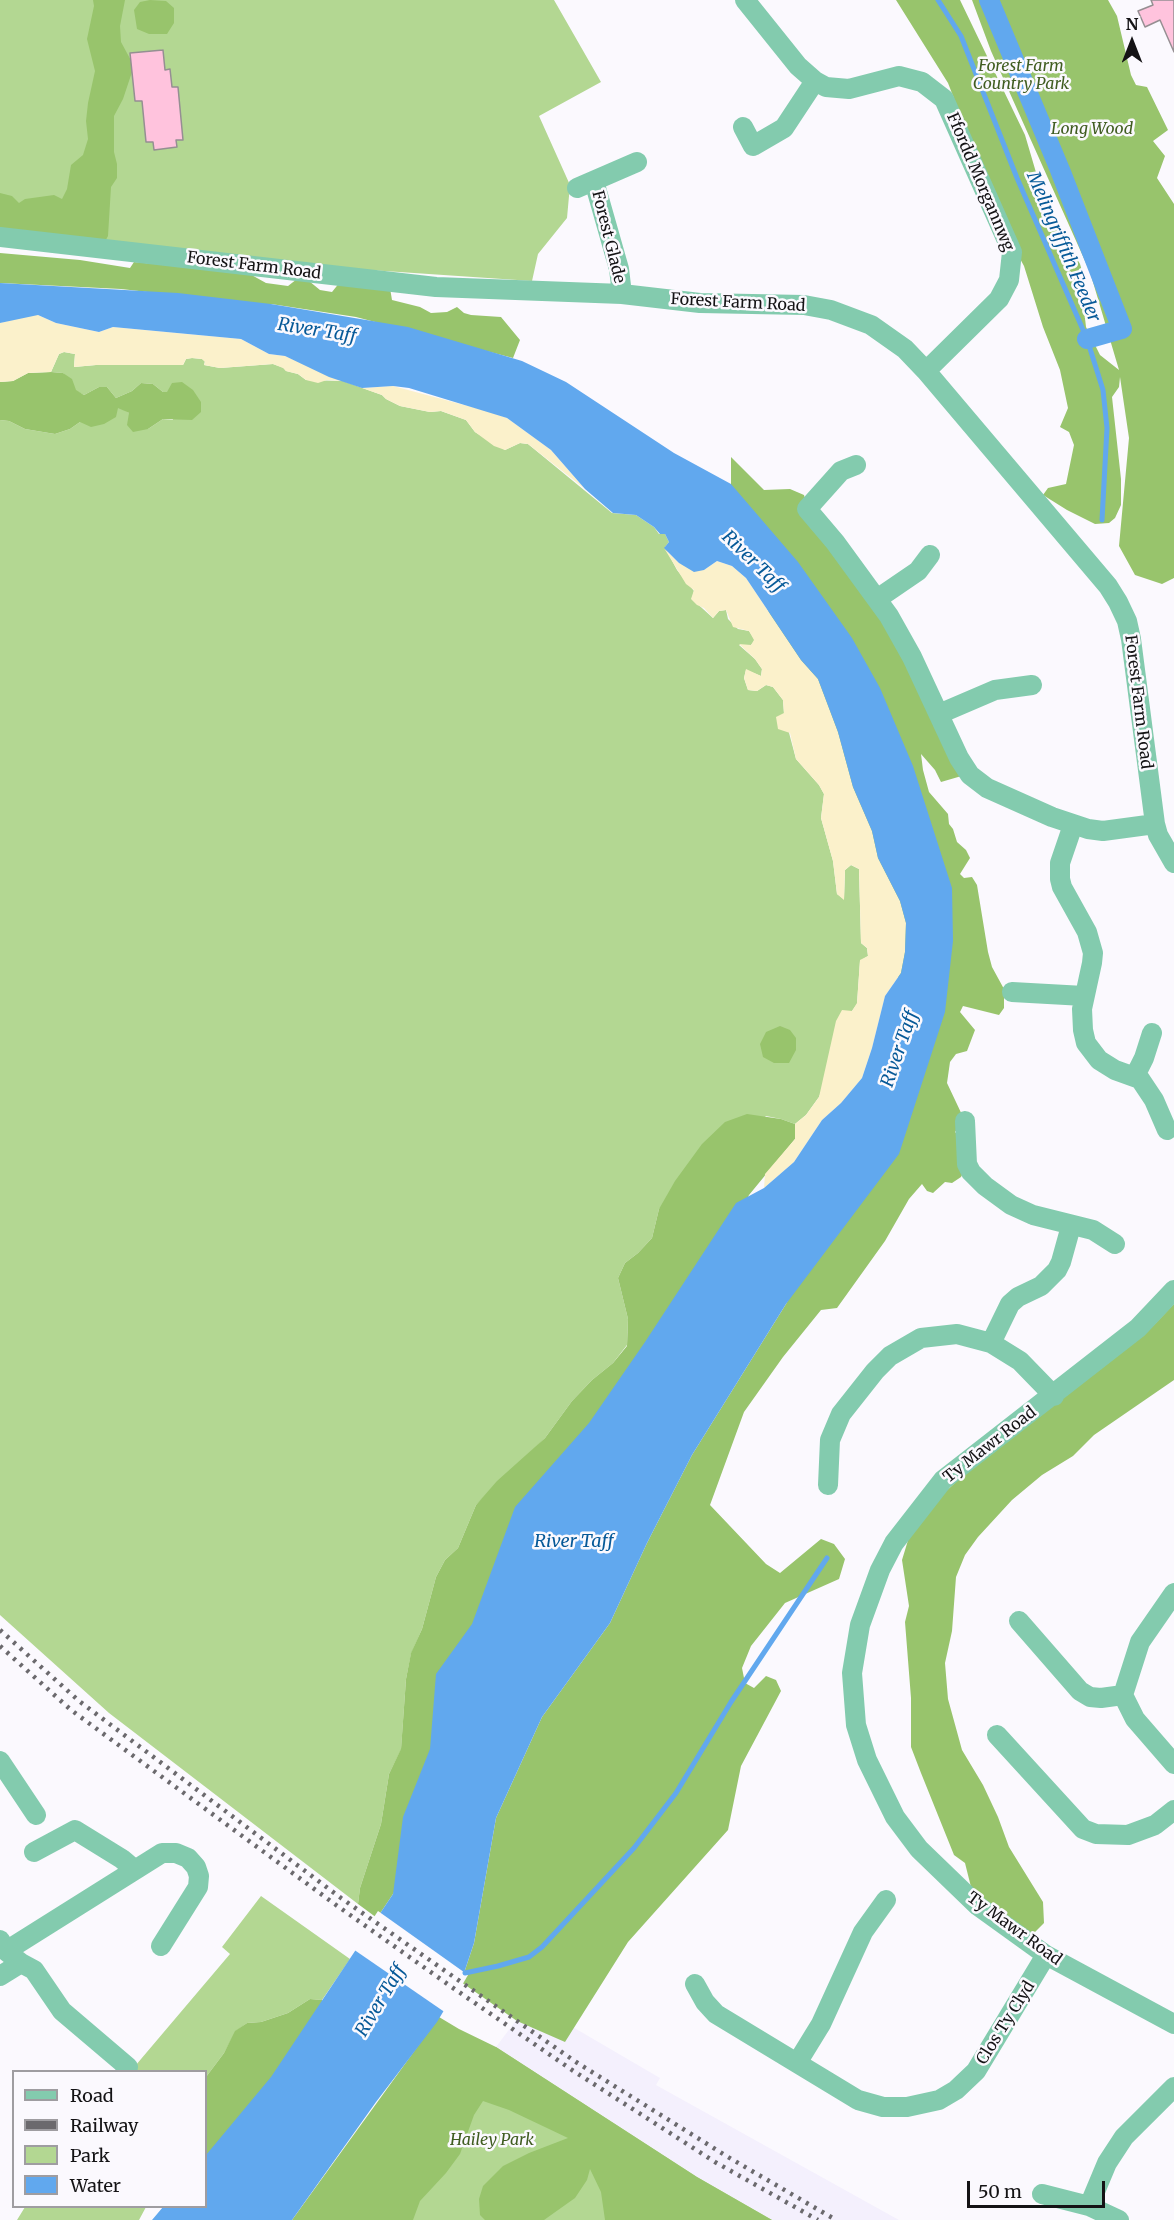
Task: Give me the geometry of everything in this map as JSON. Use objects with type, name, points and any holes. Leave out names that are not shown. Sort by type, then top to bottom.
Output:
[{"type":"street","name":"Ffordd Morgannwg","points":[[745,0],[798,66],[815,81],[826,87],[849,89],[899,76],[922,82],[944,99],[1012,252],[1009,280],[999,299],[926,371]]},
{"type":"street","points":[[743,128],[753,146],[784,128],[815,81]]},
{"type":"street","name":"Forest Glade","points":[[622,294],[619,269],[586,184],[637,162]]},
{"type":"street","name":"Forest Farm Road","points":[[0,237],[436,287],[622,294],[700,303],[784,303],[831,310],[871,325],[905,349],[926,371],[1101,578],[1118,602],[1127,621],[1131,639],[1155,824],[1158,835],[1174,863]]},
{"type":"street","points":[[856,465],[841,471],[807,509],[836,542],[877,598],[907,648],[959,758],[977,782],[1073,825],[1103,831],[1155,824]]},
{"type":"street","points":[[877,598],[918,571],[930,555]]},
{"type":"street","points":[[939,714],[995,690],[1032,685]]},
{"type":"street","points":[[1073,825],[1060,863],[1060,879],[1091,943],[1092,963],[1084,996],[1082,1020],[1086,1043],[1099,1060],[1115,1070],[1135,1076],[1146,1086],[1167,1130]]},
{"type":"street","points":[[1012,992],[1084,996]]},
{"type":"street","points":[[1135,1076],[1152,1033]]},
{"type":"street","points":[[965,1121],[967,1164],[977,1179],[1011,1205],[1033,1215],[1093,1230],[1115,1244]]},
{"type":"street","points":[[991,1343],[1010,1304],[1041,1286],[1057,1270],[1071,1226]]},
{"type":"street","name":"Ty Mawr Road","points":[[1174,1290],[1138,1328],[1054,1396],[943,1480],[894,1543],[870,1593],[860,1625],[852,1673],[853,1711],[859,1740],[877,1783],[895,1816],[919,1849],[962,1892],[1010,1931],[1046,1955],[1174,2024]]},
{"type":"street","points":[[828,1485],[830,1440],[835,1426],[856,1394],[890,1356],[921,1338],[957,1334],[991,1343],[1020,1361],[1054,1396]]},
{"type":"street","points":[[1174,1593],[1140,1642],[1123,1695],[1135,1719],[1174,1764]]},
{"type":"street","points":[[1019,1621],[1080,1691],[1090,1697],[1123,1695]]},
{"type":"street","points":[[997,1735],[1083,1829],[1096,1834],[1128,1835],[1155,1825],[1174,1810]]},
{"type":"street","points":[[0,1761],[36,1815]]},
{"type":"street","points":[[34,1852],[75,1830],[122,1859],[135,1870]]},
{"type":"street","points":[[0,1976],[9,1951],[162,1853],[176,1853],[188,1858],[196,1867],[199,1876],[198,1887],[161,1946]]},
{"type":"street","points":[[796,2063],[821,2024],[863,1932],[886,1900]]},
{"type":"street","points":[[9,1951],[34,1970],[62,2011],[127,2069]]},
{"type":"street","name":"Clos Ty Clyd","points":[[695,1984],[709,2009],[858,2100],[883,2107],[907,2107],[939,2100],[956,2090],[976,2071],[1046,1955]]},
{"type":"street","points":[[1089,2206],[1107,2163],[1116,2148],[1174,2087]]},
{"type":"street","points":[[1042,2194],[1089,2206],[1119,2220]]},
{"type":"shaded area","points":[[520,2015],[571,2026],[660,2078],[656,2085],[899,2220],[772,2220],[697,2177],[496,2047]]},
{"type":"green space","points":[[0,0],[554,0],[601,82],[539,116],[570,185],[567,218],[538,254],[532,281],[296,265],[0,233]]},
{"type":"green space","points":[[93,0],[125,0],[120,26],[121,42],[134,66],[123,99],[114,116],[117,178],[111,187],[108,236],[102,247],[0,246],[0,193],[12,196],[19,203],[25,199],[54,195],[62,199],[67,189],[71,165],[83,155],[88,139],[86,121],[95,71],[87,39],[94,6]]},
{"type":"green space","name":"Long Wood","points":[[896,0],[960,0],[1025,135],[1045,203],[1080,264],[1085,281],[1083,300],[1086,327],[1100,355],[1119,370],[1090,272],[991,51],[972,0],[1108,0],[1117,16],[1131,75],[1136,85],[1147,87],[1168,130],[1153,141],[1165,156],[1157,178],[1174,204],[1174,578],[1162,584],[1135,575],[1119,546],[1129,438],[1120,377],[1119,387],[1112,397],[1121,479],[1121,505],[1115,518],[1109,523],[1095,524],[1043,495],[1048,488],[1066,484],[1074,445],[1069,432],[1060,427],[1068,408],[1060,370],[1043,327],[1024,266],[1006,233],[948,83]]},
{"type":"green space","points":[[166,1],[174,8],[174,23],[167,34],[149,34],[137,29],[134,10],[140,2]]},
{"type":"green space","points":[[0,253],[80,260],[130,268],[134,262],[248,273],[266,283],[288,286],[297,279],[309,281],[320,290],[332,292],[340,282],[390,288],[392,300],[420,307],[431,313],[447,312],[457,307],[471,315],[501,317],[520,340],[513,358],[356,317],[271,304],[121,289],[0,283]]},
{"type":"green space","points":[[64,352],[75,354],[74,367],[183,365],[186,359],[192,358],[202,359],[205,361],[204,365],[220,368],[273,364],[298,374],[306,380],[343,381],[382,395],[400,406],[430,412],[441,411],[466,420],[475,432],[505,450],[520,443],[528,444],[612,513],[636,515],[654,527],[659,534],[665,534],[669,542],[665,547],[677,570],[694,591],[692,599],[713,618],[719,611],[726,610],[728,619],[738,629],[749,631],[755,640],[751,645],[739,645],[755,659],[762,669],[761,676],[746,670],[744,678],[748,690],[757,691],[766,685],[773,687],[783,700],[784,714],[796,759],[824,794],[821,818],[833,861],[837,894],[844,899],[845,870],[851,865],[859,869],[861,943],[867,948],[868,956],[860,961],[857,1004],[852,1011],[819,1097],[806,1115],[795,1124],[766,1116],[659,1209],[652,1238],[625,1263],[618,1278],[628,1319],[627,1345],[613,1363],[592,1380],[572,1401],[545,1438],[476,1505],[458,1548],[445,1560],[436,1577],[422,1629],[411,1654],[406,1679],[401,1750],[389,1774],[381,1824],[360,1888],[358,1904],[109,1713],[0,1615],[0,420],[9,421],[25,429],[55,434],[118,407],[148,429],[163,419],[173,420],[167,392],[163,392],[153,384],[141,383],[132,391],[116,398],[107,387],[99,387],[84,395],[76,391],[63,373],[51,372],[59,354]]},
{"type":"green space","points":[[28,373],[63,373],[72,379],[76,390],[84,395],[99,387],[107,387],[116,398],[132,391],[141,383],[153,384],[163,392],[167,392],[172,383],[182,382],[193,390],[201,402],[201,412],[192,420],[163,419],[148,429],[133,432],[127,425],[129,413],[118,408],[116,417],[104,424],[91,427],[80,422],[70,429],[55,434],[25,429],[9,421],[0,420],[0,382],[13,381]]},
{"type":"green space","points":[[731,457],[764,490],[790,489],[804,495],[807,506],[879,611],[965,775],[941,782],[935,770],[921,754],[929,792],[948,814],[949,824],[957,842],[966,850],[970,858],[960,874],[964,878],[972,877],[977,885],[988,952],[992,967],[1004,989],[1004,1008],[999,1015],[963,1006],[960,1012],[975,1030],[967,1051],[956,1054],[950,1062],[947,1083],[964,1119],[955,1132],[961,1138],[966,1167],[961,1177],[952,1183],[945,1182],[933,1193],[927,1191],[922,1184],[909,1199],[885,1241],[837,1308],[821,1310],[783,1357],[744,1412],[710,1505],[766,1564],[780,1573],[821,1539],[834,1544],[845,1559],[839,1579],[785,1603],[751,1646],[742,1668],[745,1683],[754,1688],[766,1676],[776,1680],[781,1691],[741,1766],[728,1830],[628,1942],[565,2042],[517,2021],[461,1982],[474,1943],[496,1818],[542,1717],[610,1623],[647,1543],[692,1455],[786,1304],[921,1041],[727,495],[731,484]]},
{"type":"green space","points":[[780,1026],[790,1030],[796,1038],[796,1050],[789,1063],[774,1063],[763,1057],[760,1044],[766,1032]]},
{"type":"green space","points":[[747,1114],[781,1119],[795,1124],[795,1139],[749,1195],[722,1253],[393,1894],[377,1918],[358,1904],[360,1888],[381,1824],[389,1774],[401,1749],[406,1679],[411,1653],[422,1629],[436,1577],[445,1560],[458,1548],[476,1505],[497,1481],[545,1438],[572,1401],[592,1380],[613,1363],[627,1346],[628,1319],[618,1278],[625,1263],[652,1238],[659,1209],[675,1181],[702,1144],[725,1122]]},
{"type":"green space","points":[[1174,1304],[1174,1380],[1094,1435],[1073,1456],[1042,1475],[1012,1500],[978,1537],[965,1555],[956,1577],[952,1631],[945,1663],[948,1699],[962,1750],[983,1785],[1009,1847],[1043,1902],[1044,1923],[1033,1934],[974,1899],[965,1863],[954,1855],[911,1747],[911,1698],[905,1622],[909,1606],[902,1560],[909,1537],[945,1492],[1003,1439],[1150,1329]]},
{"type":"green space","points":[[261,1896],[350,1959],[322,2000],[310,1999],[288,2013],[261,2022],[247,2023],[236,2031],[224,2053],[207,2076],[207,2070],[132,2070],[230,1954],[222,1947]]},
{"type":"green space","points":[[310,1999],[322,2000],[325,2008],[207,2175],[207,2076],[224,2053],[235,2031],[247,2023],[261,2022],[288,2013]]},
{"type":"green space","name":"Hailey Park","points":[[439,2017],[496,2047],[697,2177],[772,2220],[605,2220],[601,2192],[590,2169],[587,2180],[575,2198],[544,2220],[485,2220],[480,2215],[479,2199],[483,2186],[503,2166],[568,2138],[509,2110],[483,2101],[474,2115],[460,2154],[420,2201],[413,2220],[292,2220]]},
{"type":"green space","name":"Hailey Park","points":[[496,2047],[697,2177],[772,2220],[319,2220],[460,2055]]},
{"type":"green space","points":[[24,2208],[145,2208],[139,2220],[17,2220]]},
{"type":"sand","points":[[31,315],[99,332],[113,327],[241,339],[269,354],[285,356],[343,381],[327,380],[318,383],[306,380],[298,374],[273,364],[220,368],[204,365],[205,362],[202,359],[192,358],[186,359],[183,365],[74,367],[75,354],[64,352],[59,354],[51,372],[28,373],[13,381],[0,382],[0,323]]},
{"type":"sand","points":[[393,386],[507,418],[551,450],[585,489],[528,444],[520,443],[505,450],[494,446],[475,432],[466,420],[441,411],[430,412],[400,406],[382,395],[362,388]]},
{"type":"sand","points":[[664,548],[679,563],[704,570],[717,561],[732,566],[746,578],[801,660],[818,679],[838,732],[853,787],[872,831],[878,858],[900,901],[906,923],[905,952],[901,973],[885,996],[862,1078],[841,1103],[822,1120],[794,1162],[764,1188],[765,1174],[795,1139],[795,1124],[806,1115],[819,1097],[836,1021],[842,1010],[852,1011],[857,1003],[860,960],[868,956],[867,948],[861,943],[859,869],[851,865],[845,870],[844,900],[837,894],[833,861],[821,818],[824,794],[796,759],[790,733],[778,729],[776,717],[784,713],[783,700],[773,687],[766,685],[757,691],[748,690],[744,678],[746,669],[761,676],[762,669],[739,644],[751,645],[754,640],[749,631],[733,627],[726,610],[719,611],[713,618],[691,599],[694,590],[686,584]]},
{"type":"water","name":"River Taff","points":[[0,283],[178,293],[271,304],[408,327],[522,361],[566,382],[674,453],[731,484],[798,562],[852,638],[880,688],[913,766],[952,888],[953,941],[945,1012],[899,1154],[786,1304],[692,1455],[647,1543],[610,1623],[542,1717],[496,1818],[474,1943],[461,1982],[437,2022],[376,2102],[292,2220],[152,2220],[162,2208],[207,2208],[207,2154],[271,2077],[393,1894],[403,1817],[430,1749],[436,1674],[472,1624],[515,1507],[589,1423],[736,1203],[764,1188],[794,1162],[822,1120],[841,1103],[862,1078],[885,996],[901,973],[905,952],[906,923],[900,901],[878,858],[872,831],[853,787],[838,732],[818,679],[801,660],[746,578],[732,566],[717,561],[704,570],[694,572],[679,563],[664,548],[669,542],[665,534],[660,534],[636,515],[613,513],[585,489],[551,450],[507,418],[409,388],[393,386],[362,388],[329,377],[285,356],[269,354],[241,339],[113,327],[99,332],[56,323],[38,315],[0,323]]},
{"type":"pier","points":[[378,1911],[468,1975],[446,2013],[353,1949]]},
{"type":"building","points":[[1151,0],[1174,0],[1174,52],[1160,20],[1145,27],[1138,11],[1153,5]]},
{"type":"building","points":[[163,50],[165,70],[170,69],[172,87],[178,87],[183,140],[176,140],[177,147],[154,150],[153,142],[146,142],[142,101],[135,101],[130,53]]},
{"type":"waterway","name":"Melingriffith Feeder","points":[[938,0],[961,36],[1017,178],[1087,339],[1103,390],[1107,428],[1102,520]]},
{"type":"waterway","points":[[989,0],[1060,170],[1122,329],[1087,339]]},
{"type":"waterway","points":[[465,1973],[529,1957],[542,1947],[634,1848],[676,1793],[731,1702],[827,1558]]},
{"type":"railway","points":[[0,1630],[79,1701],[341,1898],[576,2062],[728,2157],[836,2220]]},
{"type":"railway","points":[[0,1646],[71,1710],[336,1905],[456,1990],[572,2070],[715,2162],[818,2220]]},
{"type":"park label","name":"Forest Farm Country Park","points":[[1021,75]]}]
